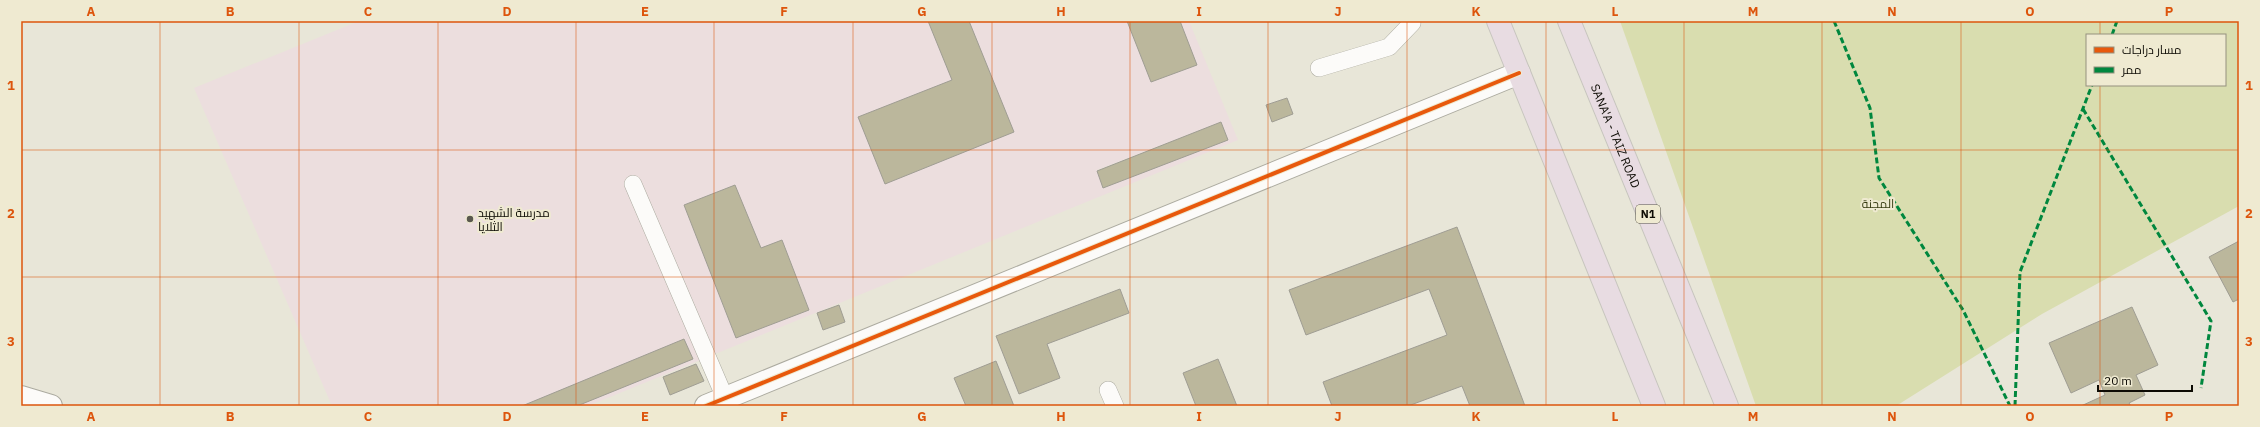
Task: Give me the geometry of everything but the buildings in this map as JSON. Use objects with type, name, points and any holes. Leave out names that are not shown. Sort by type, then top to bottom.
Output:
[{"type":"highway","points":[[1498,21],[1654,406]]},
{"type":"highway","name":"SANA'A - TAIZ ROAD","points":[[1569,21],[1727,406]]},
{"type":"street","points":[[716,402],[1520,73]]},
{"type":"street","points":[[21,397],[51,406]]},
{"type":"lane","points":[[1319,68],[1390,47],[1412,23],[1411,21]]},
{"type":"lane","points":[[633,184],[716,402]]},
{"type":"lane","points":[[1108,390],[1115,406]]},
{"type":"shaded area","name":"مدرسة الشهيد الثلايا","points":[[359,21],[928,21],[952,80],[1013,132],[969,21],[1127,21],[1151,82],[1197,65],[1180,21],[1189,21],[1238,140],[588,406],[577,406],[693,359],[684,340],[522,406],[332,406],[194,88]],"holes":[[[1221,122],[1228,140],[1103,188],[1097,170]],[[735,185],[761,248],[782,240],[809,310],[736,338],[684,205]]]},
{"type":"green space","name":"المجنة","points":[[1620,21],[2239,21],[2239,206],[2042,314],[1896,406],[1756,406]]},
{"type":"marked path","points":[[1834,21],[1870,108],[1879,178],[1963,310],[2010,406]]},
{"type":"marked path","points":[[2112,34],[2117,21]]},
{"type":"marked path","points":[[2015,406],[2020,272],[2092,86]]},
{"type":"marked path","points":[[2083,109],[2211,321],[2201,388]]},
{"type":"cycle path","points":[[706,406],[1519,73]]},
{"type":"place","name":"مدرسة الشهيد الثلايا","points":[[470,219]]}]
